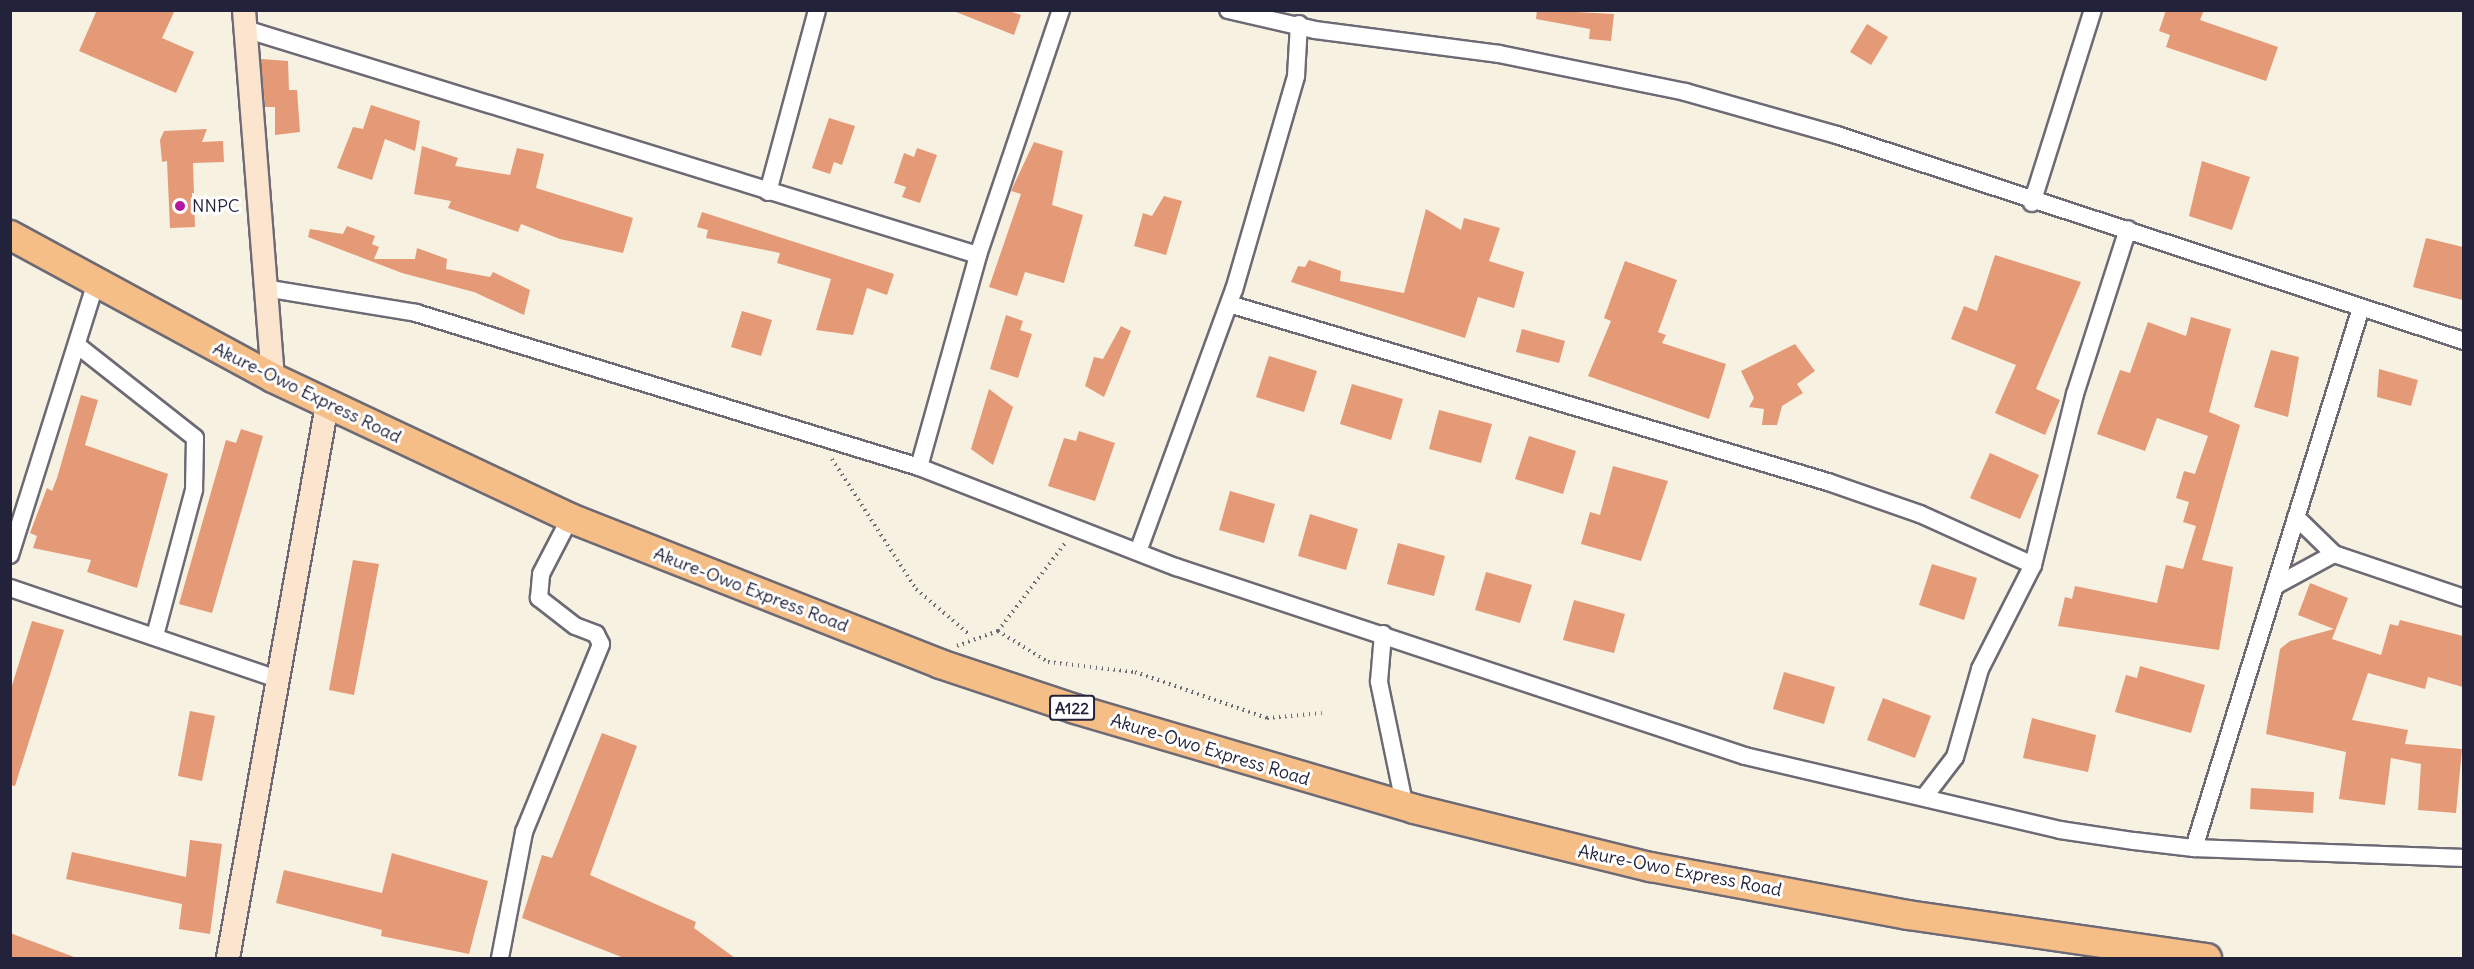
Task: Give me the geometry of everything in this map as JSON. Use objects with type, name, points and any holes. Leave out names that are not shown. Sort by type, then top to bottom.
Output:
[{"type":"highway","name":"Akure-Owo Express Road","points":[[10,235],[95,285],[273,378],[570,518],[940,664],[1199,749],[1406,807],[1662,869],[1919,917],[2207,958]]},
{"type":"main road","points":[[244,20],[270,289],[273,378]]},
{"type":"main road","points":[[228,958],[274,678],[327,405]]},
{"type":"street","points":[[768,192],[817,10]]},
{"type":"street","points":[[919,467],[978,255],[1061,10]]},
{"type":"street","points":[[1228,10],[1299,24],[1498,54],[1685,92],[1837,135],[2032,203],[2128,229],[2463,340]]},
{"type":"street","points":[[2032,203],[2093,10]]},
{"type":"street","points":[[244,20],[768,192],[978,255]]},
{"type":"street","points":[[1139,549],[1229,304],[1296,76],[1299,24]]},
{"type":"street","points":[[1925,796],[1955,757],[1980,669],[2032,565],[2076,394],[2128,229]]},
{"type":"street","points":[[11,552],[95,285]]},
{"type":"street","points":[[270,289],[416,313],[822,440],[919,467],[1139,549],[1176,567],[1383,634],[1655,730],[2060,830],[2194,848],[2463,858]]},
{"type":"street","points":[[1229,304],[1828,482],[1920,514],[2032,565]]},
{"type":"street","points":[[2194,848],[2361,308]]},
{"type":"street","points":[[77,345],[195,438],[194,490],[155,636]]},
{"type":"street","points":[[2296,517],[2334,554],[2463,598]]},
{"type":"street","points":[[500,958],[524,832],[601,644],[596,634],[575,627],[539,598],[541,574],[570,518]]},
{"type":"street","points":[[2275,585],[2334,554]]},
{"type":"street","points":[[10,588],[274,678]]},
{"type":"street","points":[[1383,634],[1379,682],[1406,807]]},
{"type":"path","points":[[822,440],[866,520],[916,589],[971,636]]},
{"type":"path","points":[[940,664],[971,636],[998,631],[1077,527]]},
{"type":"path","points":[[998,631],[1048,662],[1135,672],[1256,715],[1322,712]]},
{"type":"building","points":[[97,10],[175,10],[162,38],[194,52],[176,93],[79,51]]},
{"type":"building","points":[[951,10],[1006,10],[1021,15],[1014,35]]},
{"type":"building","points":[[1537,10],[1614,14],[1611,41],[1589,39],[1590,29],[1536,19]]},
{"type":"building","points":[[2166,10],[2204,10],[2200,20],[2278,47],[2266,81],[2166,47],[2170,35],[2159,31]]},
{"type":"building","points":[[1867,24],[1888,37],[1871,65],[1850,52]]},
{"type":"building","points":[[261,59],[288,61],[289,90],[297,90],[300,132],[275,135],[275,107],[265,107]]},
{"type":"building","points":[[371,105],[420,121],[415,151],[385,139],[372,180],[337,168],[353,127],[363,129]]},
{"type":"building","points":[[829,118],[855,126],[842,165],[834,162],[830,174],[812,168]]},
{"type":"building","points":[[207,129],[202,142],[223,141],[224,162],[193,163],[195,227],[170,228],[167,161],[162,162],[160,140],[164,131]]},
{"type":"building","points":[[1034,142],[1063,151],[1052,205],[1083,215],[1064,283],[1025,272],[1017,296],[989,287],[1021,194],[1011,191]]},
{"type":"building","points":[[422,146],[458,158],[455,166],[510,175],[517,148],[544,154],[536,188],[633,218],[623,253],[560,239],[521,224],[518,232],[448,208],[451,201],[414,194]]},
{"type":"building","points":[[917,148],[937,155],[920,203],[902,197],[906,187],[894,183],[904,153],[914,157]]},
{"type":"building","points":[[2202,161],[2250,177],[2232,230],[2189,216]]},
{"type":"building","points":[[1164,196],[1182,201],[1166,255],[1134,246],[1143,213],[1152,216]]},
{"type":"building","points":[[1426,209],[1461,230],[1464,218],[1500,228],[1489,261],[1524,272],[1514,308],[1478,297],[1465,338],[1291,282],[1298,266],[1305,267],[1309,260],[1341,271],[1340,281],[1404,293]]},
{"type":"building","points":[[702,212],[894,274],[887,295],[867,288],[853,335],[816,330],[831,279],[777,263],[780,253],[706,238],[708,230],[697,227]]},
{"type":"building","points":[[347,226],[375,236],[372,244],[379,247],[374,259],[415,259],[417,248],[447,259],[446,269],[490,277],[493,272],[530,290],[524,315],[474,292],[402,273],[308,237],[310,229],[343,234]]},
{"type":"building","points":[[2426,238],[2463,247],[2463,300],[2413,287]]},
{"type":"building","points":[[1995,255],[2081,282],[2036,389],[2060,400],[2045,435],[1995,413],[2016,365],[1951,339],[1964,306],[1977,311]]},
{"type":"building","points":[[1625,261],[1677,280],[1658,332],[1666,335],[1662,343],[1726,364],[1709,419],[1588,376],[1611,321],[1604,318]]},
{"type":"building","points":[[742,311],[772,320],[761,356],[731,347]]},
{"type":"building","points":[[1006,315],[1023,321],[1020,330],[1032,334],[1018,378],[990,369]]},
{"type":"building","points":[[2191,317],[2231,329],[2209,412],[2240,425],[2202,560],[2233,567],[2219,650],[2058,626],[2065,597],[2072,599],[2075,586],[2157,603],[2166,565],[2183,569],[2196,526],[2183,522],[2189,502],[2176,498],[2184,471],[2195,474],[2208,436],[2157,418],[2145,451],[2097,434],[2120,370],[2130,373],[2148,322],[2186,336]]},
{"type":"building","points":[[1121,326],[1131,331],[1104,397],[1085,386],[1094,357],[1103,359]]},
{"type":"building","points":[[1522,329],[1565,341],[1559,363],[1516,352]]},
{"type":"building","points":[[1795,344],[1815,371],[1797,384],[1803,393],[1782,406],[1777,425],[1762,425],[1764,409],[1749,407],[1754,398],[1741,371]]},
{"type":"building","points":[[2271,350],[2299,357],[2288,417],[2254,407]]},
{"type":"building","points":[[1269,356],[1317,371],[1304,412],[1256,397]]},
{"type":"building","points":[[2379,369],[2418,380],[2411,406],[2377,397]]},
{"type":"building","points":[[1352,384],[1403,399],[1391,440],[1340,424]]},
{"type":"building","points":[[989,389],[1013,407],[993,465],[971,449]]},
{"type":"building","points":[[81,395],[98,400],[85,445],[168,474],[137,588],[87,572],[91,560],[33,548],[37,536],[30,533],[47,488],[52,491],[57,478]]},
{"type":"building","points":[[1439,410],[1492,424],[1481,463],[1429,449]]},
{"type":"building","points":[[241,429],[263,436],[212,613],[179,604],[226,440],[236,443]]},
{"type":"building","points":[[1079,431],[1115,443],[1095,501],[1048,486],[1064,438],[1076,441]]},
{"type":"building","points":[[1529,436],[1576,451],[1563,494],[1515,479]]},
{"type":"building","points":[[1990,453],[2039,475],[2020,519],[1970,498]]},
{"type":"building","points":[[1613,466],[1668,481],[1641,561],[1581,544],[1590,512],[1600,515]]},
{"type":"building","points":[[1230,491],[1275,504],[1264,543],[1219,530]]},
{"type":"building","points":[[1310,514],[1358,529],[1346,570],[1298,556]]},
{"type":"building","points":[[1398,543],[1445,556],[1434,596],[1387,584]]},
{"type":"building","points":[[353,560],[379,564],[354,695],[329,690]]},
{"type":"building","points":[[1932,564],[1977,578],[1964,620],[1919,605]]},
{"type":"building","points":[[1486,572],[1532,585],[1520,623],[1475,610]]},
{"type":"building","points":[[2310,583],[2348,598],[2332,639],[2381,655],[2390,624],[2398,626],[2400,620],[2463,636],[2463,687],[2428,677],[2425,689],[2368,673],[2352,720],[2408,730],[2405,744],[2462,749],[2456,813],[2418,810],[2421,764],[2391,758],[2385,805],[2339,799],[2346,752],[2266,734],[2280,649],[2290,641],[2334,629],[2298,615]]},
{"type":"building","points":[[1574,600],[1625,614],[1614,653],[1563,640]]},
{"type":"building","points":[[32,621],[64,630],[15,786],[10,785],[10,692]]},
{"type":"building","points":[[2140,666],[2205,685],[2191,733],[2115,712],[2126,675],[2137,678]]},
{"type":"building","points":[[1784,672],[1835,687],[1824,724],[1773,709]]},
{"type":"building","points":[[1883,698],[1931,716],[1915,758],[1867,740]]},
{"type":"building","points":[[190,711],[215,716],[202,781],[178,776]]},
{"type":"building","points":[[2032,718],[2096,735],[2088,772],[2023,758]]},
{"type":"building","points":[[602,733],[637,746],[590,875],[696,922],[694,928],[735,958],[624,958],[522,918],[542,855],[552,858]]},
{"type":"building","points":[[2251,788],[2314,792],[2313,813],[2250,809]]},
{"type":"building","points":[[190,840],[222,844],[210,934],[179,929],[182,904],[66,879],[72,852],[186,877]]},
{"type":"building","points":[[392,853],[488,881],[469,954],[381,936],[382,930],[276,903],[284,870],[382,893]]},
{"type":"building","points":[[10,933],[74,957],[74,958],[10,958]]},
{"type":"place","name":"NNPC","points":[[180,206]]}]
